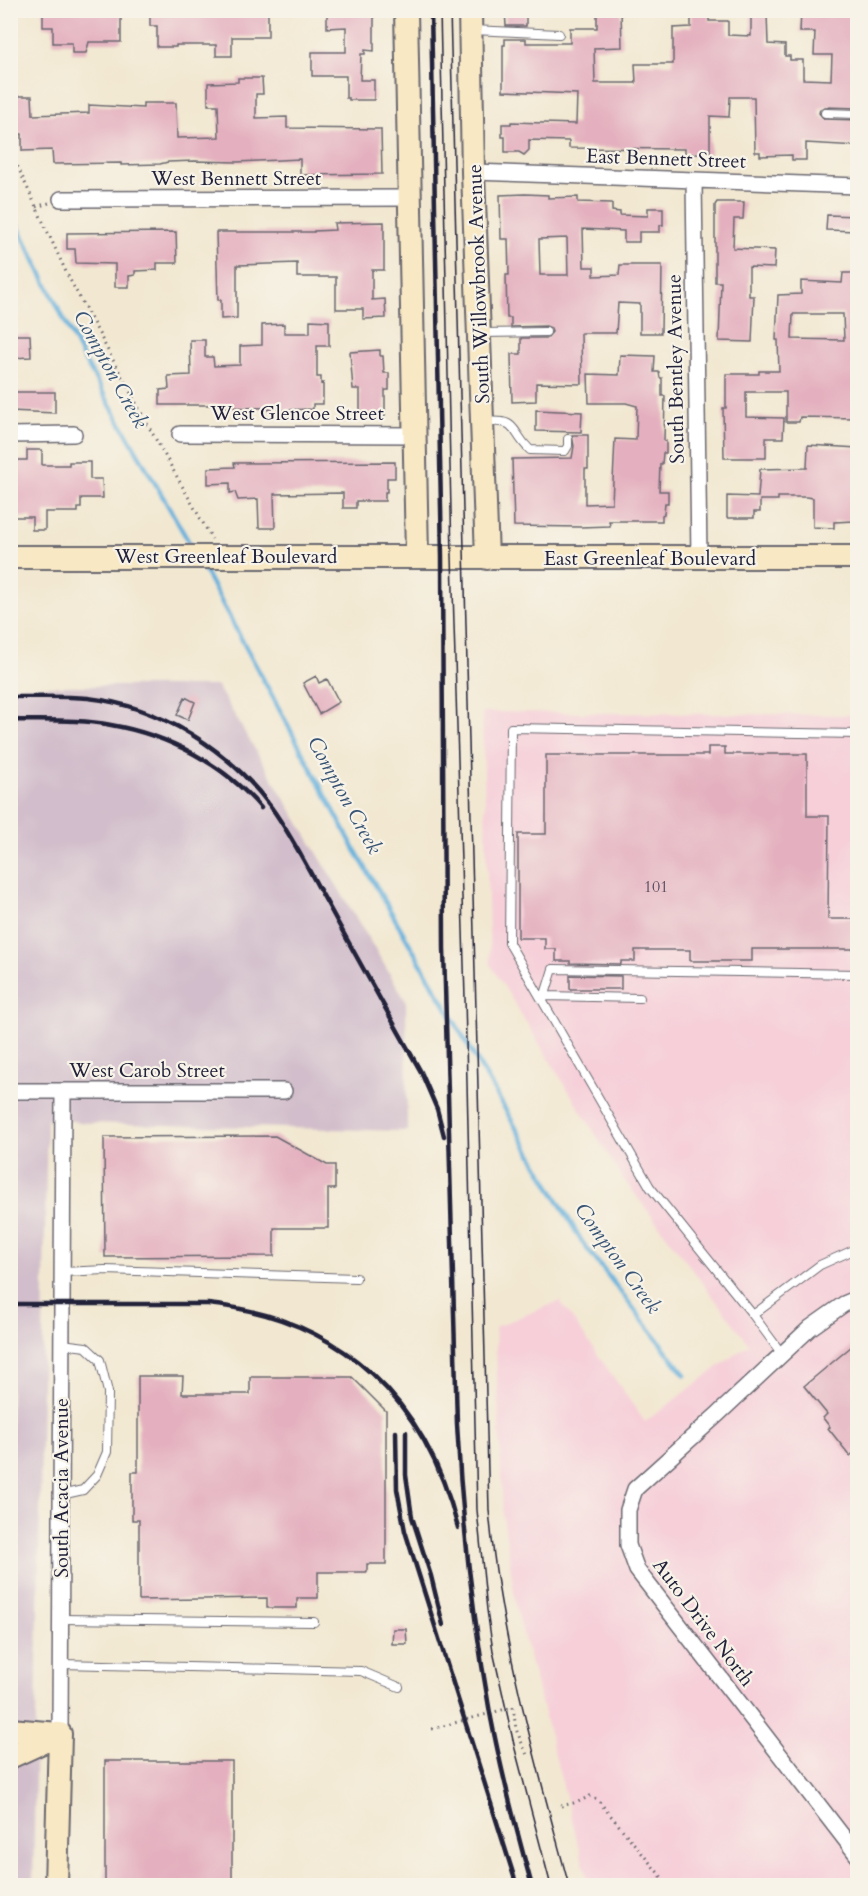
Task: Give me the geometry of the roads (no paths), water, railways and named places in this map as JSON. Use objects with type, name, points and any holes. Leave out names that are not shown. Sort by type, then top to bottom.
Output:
[{"type":"street","points":[[406,10],[417,556]]},
{"type":"street","name":"South Willowbrook Avenue","points":[[471,20],[473,172],[487,558]]},
{"type":"street","name":"East Bennett Street","points":[[473,172],[858,186]]},
{"type":"street","name":"South Bentley Avenue","points":[[694,180],[699,558]]},
{"type":"street","name":"West Bennett Street","points":[[62,199],[410,198]]},
{"type":"street","points":[[10,435],[74,434]]},
{"type":"street","name":"West Glencoe Street","points":[[180,434],[414,435]]},
{"type":"street","name":"East Greenleaf Boulevard","points":[[442,556],[487,558],[858,557]]},
{"type":"street","name":"West Greenleaf Boulevard","points":[[10,557],[442,556]]},
{"type":"street","name":"West Carob Street","points":[[10,1091],[284,1091]]},
{"type":"street","name":"South Acacia Avenue","points":[[56,1886],[61,1664],[63,1091]]},
{"type":"street","name":"Auto Drive North","points":[[858,1298],[844,1304],[810,1328],[635,1489],[628,1510],[628,1545],[637,1570],[858,1856]]},
{"type":"street","points":[[10,1730],[60,1734]]},
{"type":"street","points":[[10,1756],[60,1734]]},
{"type":"lane","points":[[471,20],[559,34]]},
{"type":"lane","points":[[825,113],[858,114]]},
{"type":"lane","points":[[479,333],[546,332]]},
{"type":"lane","points":[[482,422],[505,422],[513,426],[530,450],[565,451],[568,439]]},
{"type":"lane","points":[[782,1354],[650,1186],[544,998],[509,943],[511,728],[858,734]]},
{"type":"lane","points":[[544,998],[553,969],[858,974]]},
{"type":"lane","points":[[544,998],[640,998]]},
{"type":"lane","points":[[753,1315],[820,1266],[858,1248]]},
{"type":"lane","points":[[63,1272],[105,1270],[356,1278]]},
{"type":"lane","points":[[62,1344],[86,1347],[100,1360],[108,1392],[107,1452],[97,1475],[83,1490],[62,1495]]},
{"type":"lane","points":[[61,1619],[314,1622]]},
{"type":"lane","points":[[61,1664],[362,1671],[399,1687]]},
{"type":"waterway","name":"Compton Creek","points":[[10,210],[82,356],[194,551]]},
{"type":"waterway","name":"Compton Creek","points":[[201,564],[354,848],[582,1242],[685,1375]]},
{"type":"tram line","points":[[440,10],[477,1510],[493,1651],[515,1749],[551,1886]]},
{"type":"tram line","points":[[450,10],[489,1510],[494,1558],[510,1653],[569,1886]]},
{"type":"railway","points":[[431,10],[442,557],[444,948],[457,1424],[462,1497],[478,1641],[494,1735],[532,1886]]},
{"type":"railway","points":[[10,697],[88,698],[141,710],[166,721],[213,749],[254,786],[279,818],[293,841],[421,1072],[437,1109],[444,1136]]},
{"type":"railway","points":[[10,720],[99,723],[153,736],[174,744],[212,765],[246,792],[261,808]]},
{"type":"railway","points":[[10,1304],[208,1304],[256,1312],[299,1327],[338,1347],[371,1373],[400,1405],[424,1441],[444,1482],[458,1528]]},
{"type":"railway","points":[[396,1432],[397,1489],[405,1531],[517,1886]]},
{"type":"railway","points":[[406,1432],[406,1475],[412,1517],[431,1576],[443,1625]]}]
